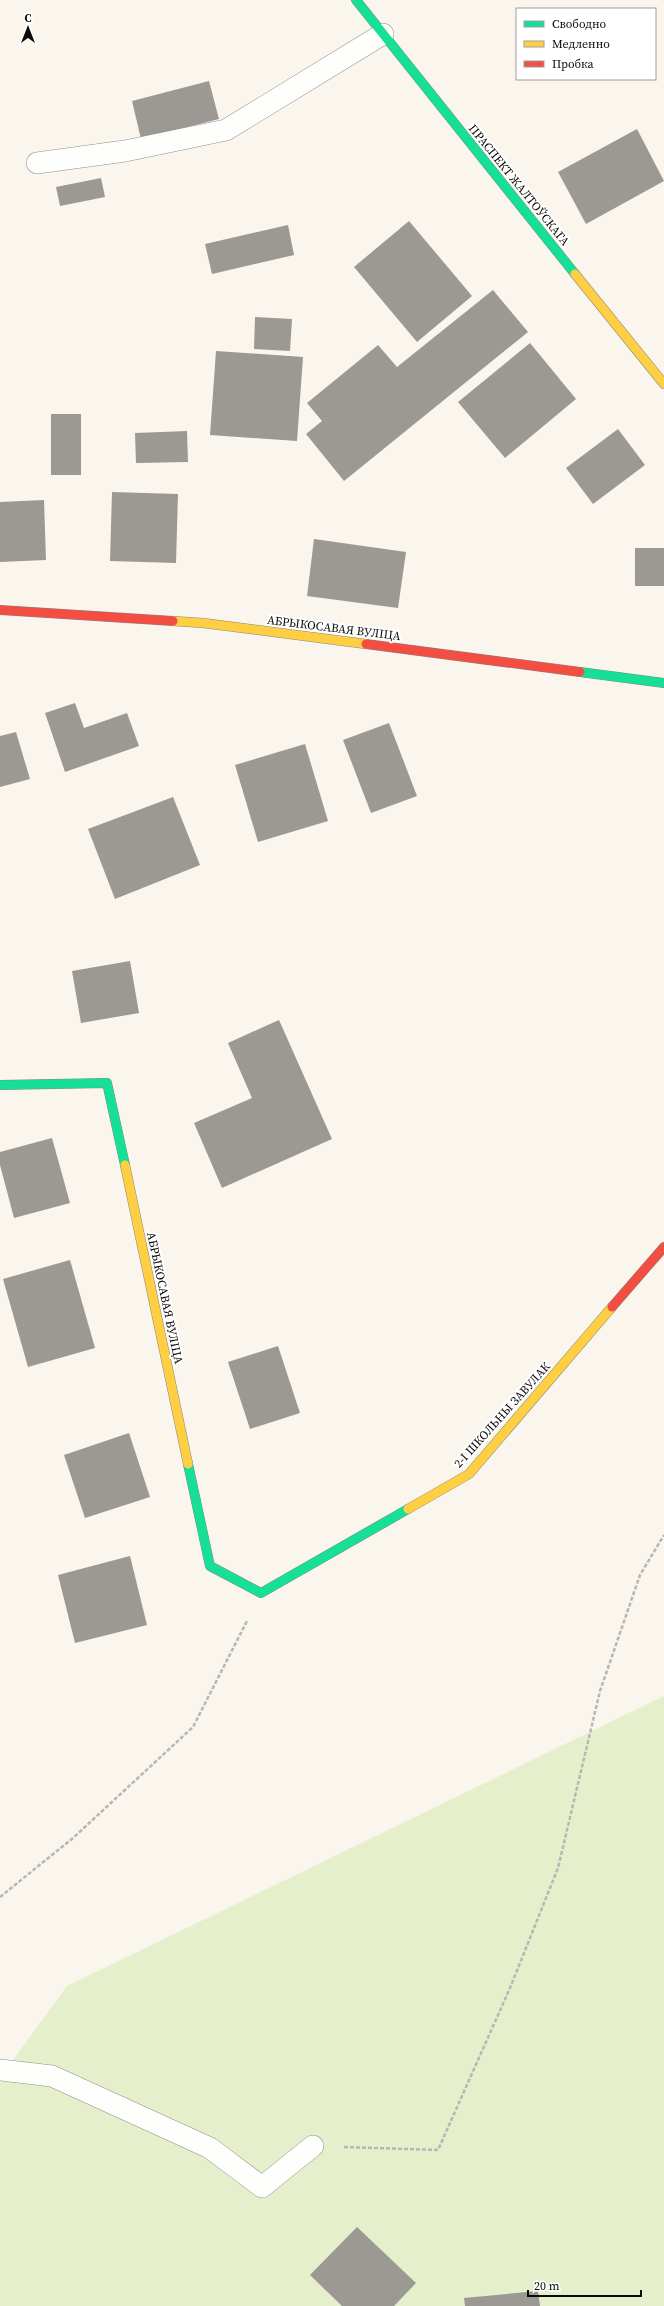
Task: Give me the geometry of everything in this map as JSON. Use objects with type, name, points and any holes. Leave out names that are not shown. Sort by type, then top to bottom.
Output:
[{"type":"street","name":"ПРАСПЕКТ ЖАЛТОЎСКАГА","points":[[356,0],[664,384]]},
{"type":"street","name":"АБРЫКОСАВАЯ ВУЛІЦА","points":[[0,610],[204,623],[664,683]]},
{"type":"street","name":"АБРЫКОСАВАЯ ВУЛІЦА","points":[[0,1086],[107,1083],[210,1566],[261,1594]]},
{"type":"street","name":"2-І ШКОЛЬНЫ ЗАВУЛАК","points":[[261,1594],[469,1474],[664,1247]]},
{"type":"lane","points":[[37,163],[125,151],[226,130],[383,34]]},
{"type":"lane","points":[[0,2070],[52,2076],[210,2148],[262,2187],[313,2146]]},
{"type":"path","points":[[313,2146],[438,2150],[510,1988],[558,1868],[600,1691],[640,1575],[664,1535]]},
{"type":"path","points":[[0,1897],[73,1838],[193,1727],[261,1594]]},
{"type":"green space","points":[[664,1696],[664,2306],[0,2306],[0,2078],[67,1986]]},
{"type":"building","points":[[209,81],[219,119],[141,139],[132,101]]},
{"type":"building","points":[[637,129],[664,181],[586,224],[558,172]]},
{"type":"building","points":[[101,178],[105,197],[60,206],[56,187]]},
{"type":"building","points":[[409,221],[472,296],[417,342],[354,267]]},
{"type":"building","points":[[288,225],[294,255],[212,274],[205,244]]},
{"type":"building","points":[[493,290],[528,332],[344,481],[306,434],[322,421],[307,403],[378,345],[397,367]]},
{"type":"building","points":[[255,317],[292,319],[290,351],[254,349]]},
{"type":"building","points":[[530,343],[576,399],[505,458],[458,402]]},
{"type":"building","points":[[216,351],[303,357],[297,441],[210,435]]},
{"type":"building","points":[[51,414],[81,414],[81,475],[51,475]]},
{"type":"building","points":[[618,429],[645,465],[593,504],[566,468]]},
{"type":"building","points":[[187,431],[188,462],[136,463],[135,433]]},
{"type":"building","points":[[112,492],[178,494],[176,563],[110,561]]},
{"type":"building","points":[[44,500],[46,560],[0,562],[0,502]]},
{"type":"building","points":[[314,539],[406,552],[398,608],[307,596]]},
{"type":"building","points":[[635,548],[664,548],[664,586],[635,586]]},
{"type":"building","points":[[75,703],[84,728],[127,713],[139,746],[65,772],[45,713]]},
{"type":"building","points":[[389,723],[417,796],[371,813],[343,740]]},
{"type":"building","points":[[16,732],[30,779],[0,787],[0,736]]},
{"type":"building","points":[[305,744],[328,821],[258,842],[235,765]]},
{"type":"building","points":[[173,797],[200,865],[115,899],[88,829]]},
{"type":"building","points":[[130,961],[139,1013],[81,1023],[72,971]]},
{"type":"building","points":[[279,1020],[332,1139],[222,1188],[194,1123],[252,1098],[228,1043]]},
{"type":"building","points":[[52,1138],[70,1203],[14,1218],[0,1165],[0,1152]]},
{"type":"building","points":[[70,1260],[95,1348],[28,1367],[3,1279]]},
{"type":"building","points":[[278,1346],[300,1413],[250,1429],[228,1362]]},
{"type":"building","points":[[129,1433],[150,1497],[85,1518],[64,1455]]},
{"type":"building","points":[[130,1556],[147,1625],[75,1643],[58,1575]]},
{"type":"building","points":[[357,2227],[416,2283],[394,2306],[342,2306],[310,2275]]},
{"type":"building","points":[[538,2291],[540,2306],[465,2306],[464,2298]]},
{"type":"traffic: fast","points":[[356,0],[575,274]]},
{"type":"traffic: fast","points":[[580,672],[664,683]]},
{"type":"traffic: fast","points":[[0,1085],[107,1083],[125,1165]]},
{"type":"traffic: fast","points":[[188,1464],[210,1566],[261,1593],[408,1509]]},
{"type":"traffic: slow","points":[[575,274],[664,384]]},
{"type":"traffic: slow","points":[[173,621],[203,623],[366,644]]},
{"type":"traffic: slow","points":[[125,1165],[188,1464]]},
{"type":"traffic: slow","points":[[408,1509],[469,1474],[612,1307]]},
{"type":"traffic: jam","points":[[0,610],[173,621]]},
{"type":"traffic: jam","points":[[366,644],[580,672]]},
{"type":"traffic: jam","points":[[612,1307],[664,1247]]}]
